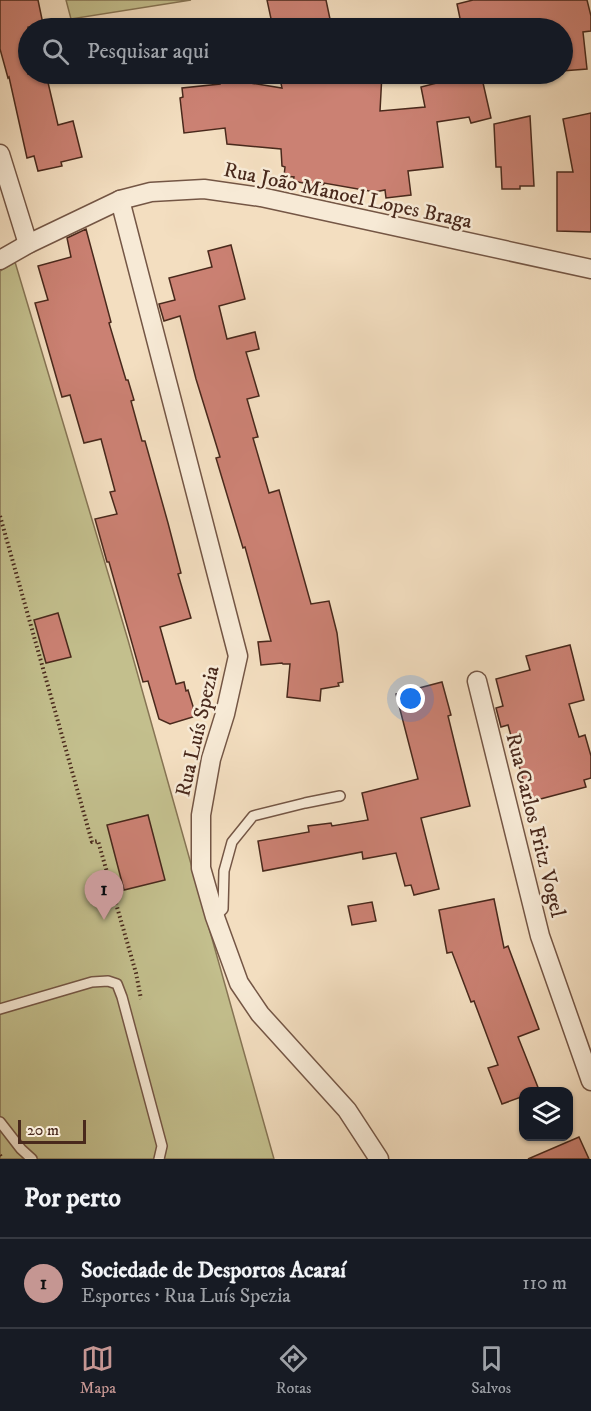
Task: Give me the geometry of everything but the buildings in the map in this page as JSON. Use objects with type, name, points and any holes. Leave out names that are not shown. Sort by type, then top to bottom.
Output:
[{"type":"street","points":[[0,154],[28,244]]},
{"type":"street","name":"Rua João Manoel Lopes Braga","points":[[0,260],[120,200],[151,192],[204,189],[261,197],[591,269]]},
{"type":"street","name":"Rua Luís Spezia","points":[[120,200],[238,656],[212,759],[201,815],[201,868],[215,917],[239,983],[260,1014],[347,1110],[379,1159]]},
{"type":"street","name":"Rua Carlos Fritz Vogel","points":[[477,681],[540,936],[591,1081]]},
{"type":"lane","points":[[215,917],[223,909],[224,872],[232,842],[253,816],[340,796]]},
{"type":"lane","points":[[0,1009],[92,982],[108,981],[117,984],[162,1146],[159,1159]]},
{"type":"lane","points":[[0,1122],[32,1159]]},
{"type":"path","points":[[0,516],[92,842],[98,841],[143,1007]]},
{"type":"path","points":[[0,1155],[2,1159]]},
{"type":"shaded area","points":[[66,0],[191,0],[77,18],[71,18]]},
{"type":"shaded area","points":[[15,262],[128,640],[274,1159],[0,1159],[0,271]]},
{"type":"place","name":"Sociedade de Desportos Acaraí","points":[[104,920]]}]
